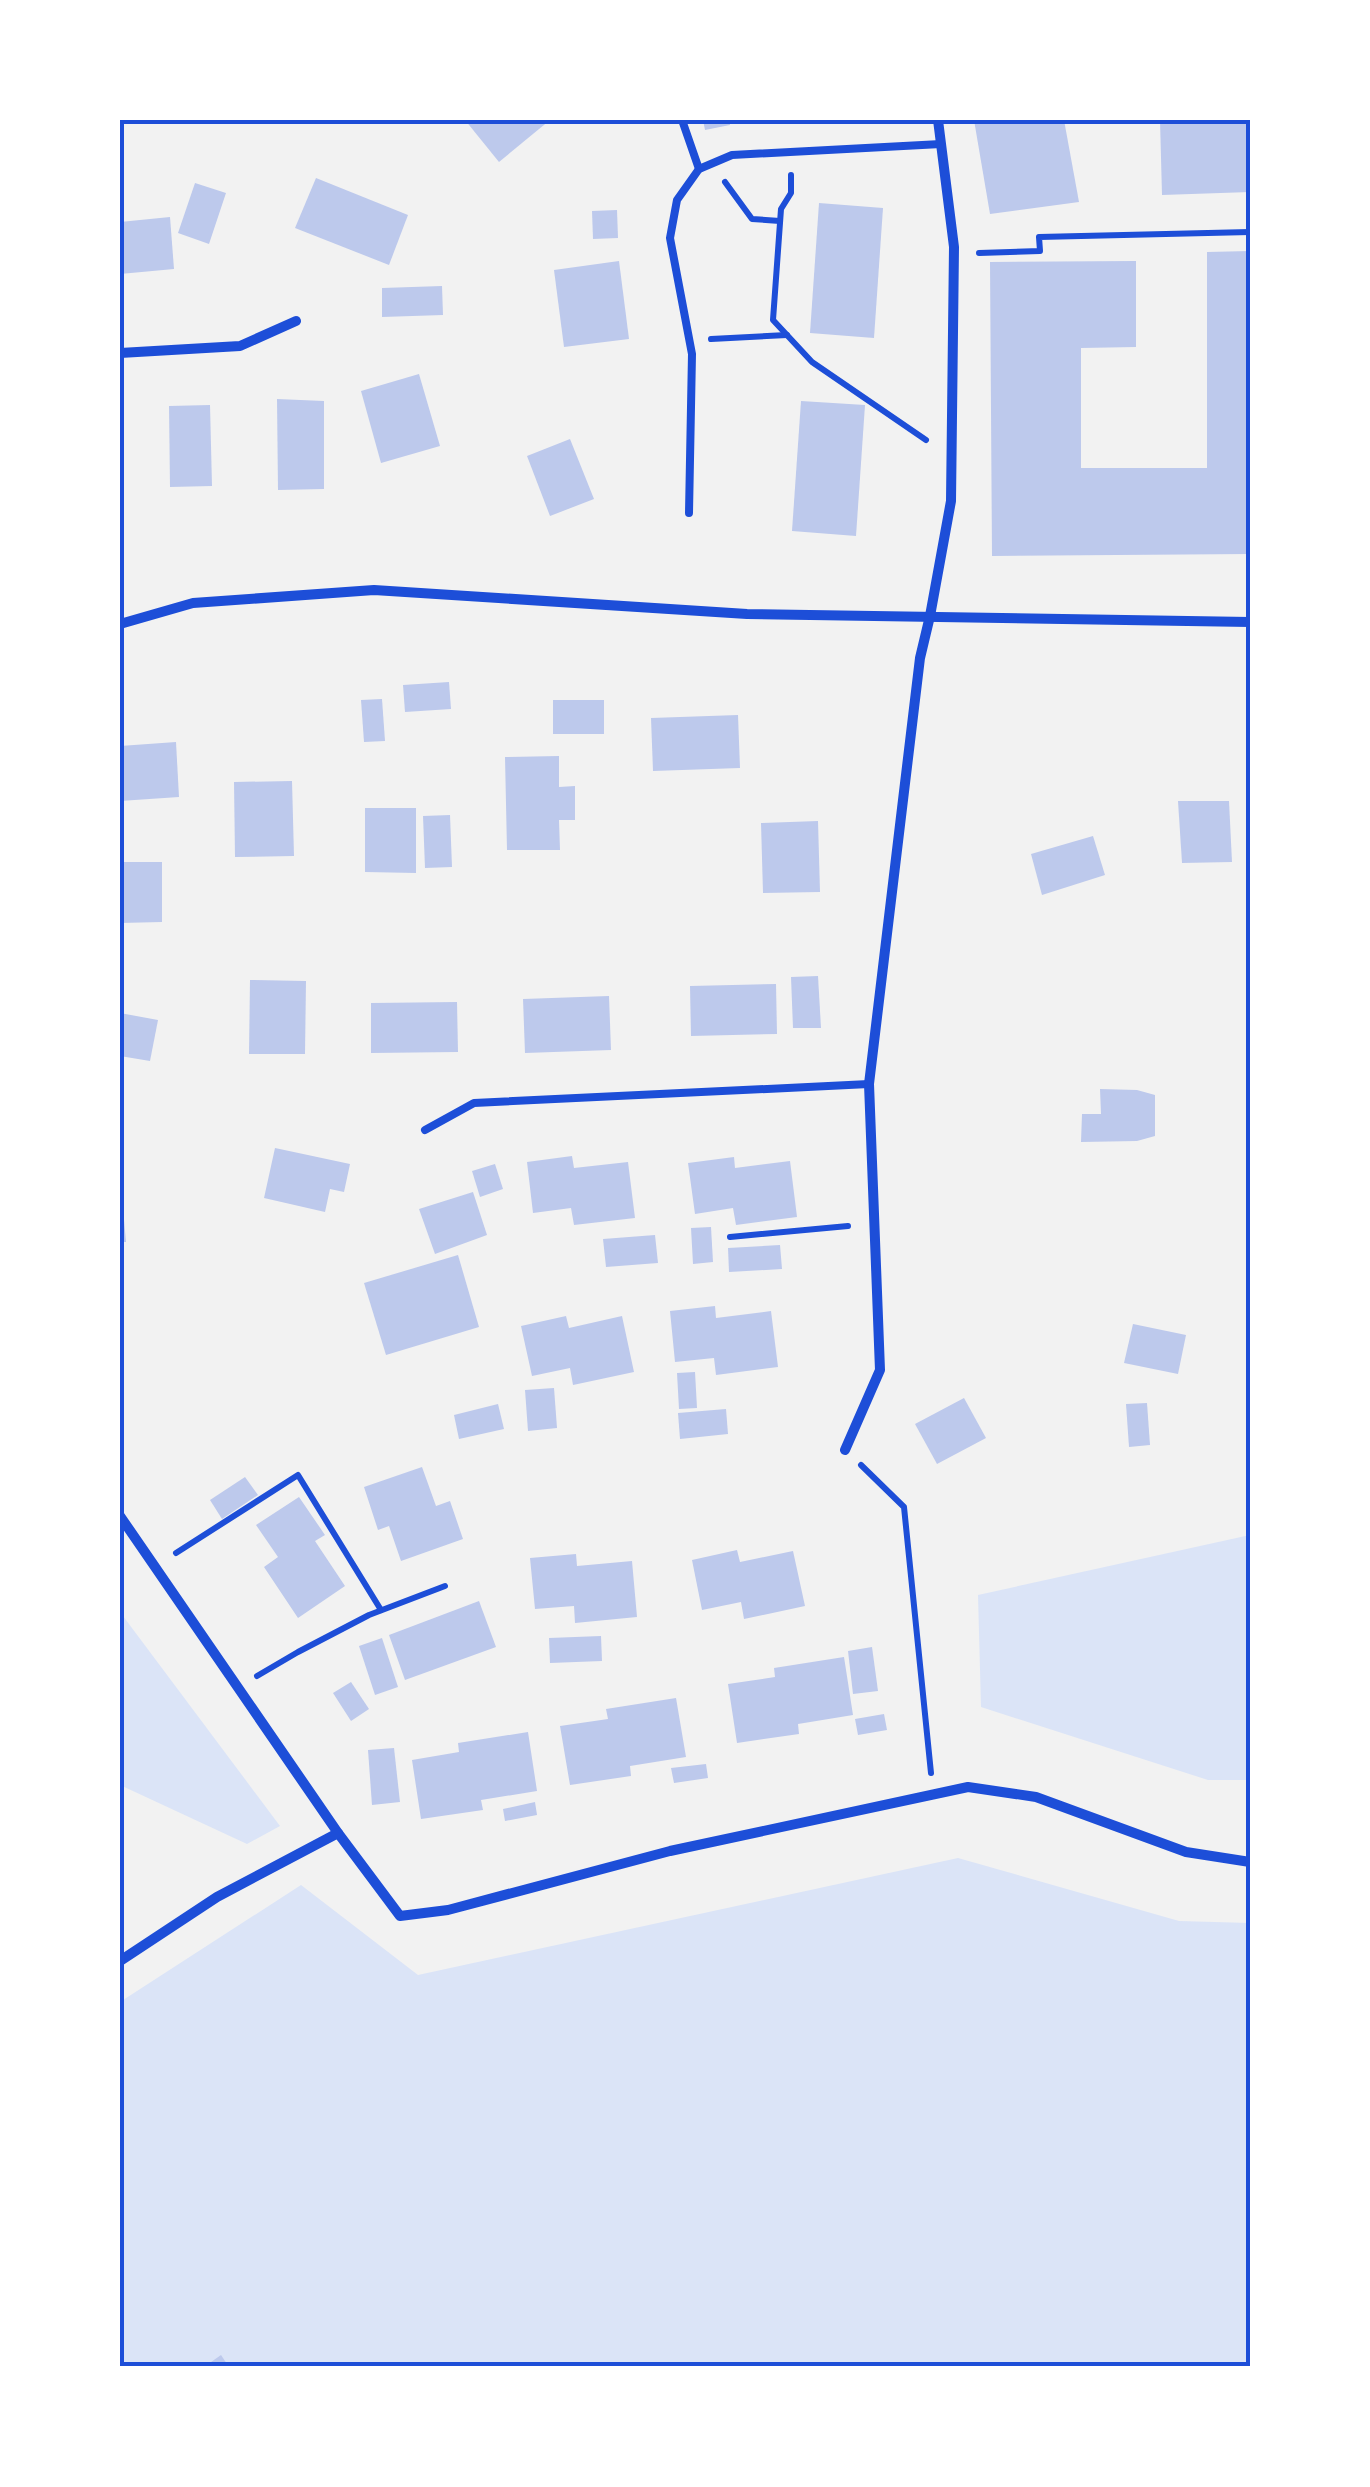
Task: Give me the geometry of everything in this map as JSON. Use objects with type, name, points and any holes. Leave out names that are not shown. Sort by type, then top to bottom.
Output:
[{"type":"street","points":[[845,1450],[880,1370],[869,1084],[920,658],[951,501],[954,247],[938,120]]},
{"type":"street","points":[[120,353],[240,346],[296,321]]},
{"type":"street","points":[[120,624],[193,604],[374,590],[747,614],[1250,622]]},
{"type":"street","points":[[120,1516],[338,1833],[400,1916],[448,1910],[670,1851],[968,1787],[1036,1796],[1186,1852],[1250,1862]]},
{"type":"street","points":[[120,1961],[216,1897],[338,1833]]},
{"type":"lane","points":[[682,120],[700,169]]},
{"type":"lane","points":[[689,513],[692,354],[670,238],[678,200],[700,169],[732,155],[941,144]]},
{"type":"lane","points":[[425,1130],[474,1103],[869,1084]]},
{"type":"path","points":[[791,152],[791,193],[781,209],[774,320],[812,362],[951,458]]},
{"type":"path","points":[[712,164],[752,219],[780,221]]},
{"type":"path","points":[[971,254],[1040,251],[1039,238],[1250,232]]},
{"type":"path","points":[[732,337],[787,335]]},
{"type":"path","points":[[730,1238],[874,1224]]},
{"type":"path","points":[[845,1450],[904,1507],[933,1794]]},
{"type":"path","points":[[192,1542],[298,1475],[381,1610]]},
{"type":"path","points":[[238,1688],[381,1610],[445,1586]]},
{"type":"shaded area","points":[[1250,1535],[1250,1780],[1208,1780],[981,1707],[978,1595]]},
{"type":"shaded area","points":[[120,1612],[280,1826],[247,1844],[120,1785]]},
{"type":"shaded area","points":[[958,1858],[1179,1921],[1250,1923],[1250,2367],[120,2367],[120,2002],[301,1885],[418,1975]]},
{"type":"building","points":[[465,120],[550,120],[499,162]]},
{"type":"building","points":[[703,120],[729,120],[730,125],[705,130]]},
{"type":"building","points":[[974,120],[1064,120],[1079,202],[990,214]]},
{"type":"building","points":[[1160,120],[1250,120],[1250,192],[1162,195]]},
{"type":"building","points":[[316,178],[408,215],[389,265],[295,228]]},
{"type":"building","points":[[195,183],[226,193],[209,244],[178,233]]},
{"type":"building","points":[[819,203],[883,208],[874,338],[810,333]]},
{"type":"building","points":[[617,210],[618,238],[593,239],[592,211]]},
{"type":"building","points":[[170,217],[174,269],[120,274],[120,222]]},
{"type":"building","points":[[1250,251],[1250,554],[992,556],[990,262],[1136,261],[1136,347],[1081,348],[1081,468],[1207,468],[1207,252]]},
{"type":"building","points":[[619,261],[629,339],[564,347],[554,270]]},
{"type":"building","points":[[442,286],[443,315],[382,317],[382,288]]},
{"type":"building","points":[[419,374],[440,446],[381,463],[361,391]]},
{"type":"building","points":[[277,399],[324,401],[324,489],[278,490]]},
{"type":"building","points":[[801,401],[865,405],[856,536],[792,531]]},
{"type":"building","points":[[210,405],[212,486],[170,487],[169,406]]},
{"type":"building","points":[[570,439],[594,499],[550,516],[527,456]]},
{"type":"building","points":[[449,682],[451,709],[405,712],[403,685]]},
{"type":"building","points":[[382,699],[385,741],[364,742],[361,700]]},
{"type":"building","points":[[553,700],[604,700],[604,734],[553,734]]},
{"type":"building","points":[[738,715],[740,768],[653,771],[651,718]]},
{"type":"building","points":[[176,742],[179,797],[120,801],[120,746]]},
{"type":"building","points":[[559,756],[559,787],[575,786],[575,820],[559,820],[560,850],[507,850],[505,757]]},
{"type":"building","points":[[292,781],[294,856],[235,857],[234,782]]},
{"type":"building","points":[[1178,801],[1229,801],[1232,862],[1182,863]]},
{"type":"building","points":[[365,808],[416,808],[416,873],[365,872]]},
{"type":"building","points":[[450,815],[452,867],[425,868],[423,816]]},
{"type":"building","points":[[818,821],[820,892],[763,893],[761,823]]},
{"type":"building","points":[[1093,836],[1105,875],[1042,895],[1031,854]]},
{"type":"building","points":[[120,862],[162,862],[162,922],[120,923]]},
{"type":"building","points":[[818,976],[821,1028],[793,1028],[791,977]]},
{"type":"building","points":[[250,980],[306,981],[305,1054],[249,1054]]},
{"type":"building","points":[[776,984],[777,1034],[691,1036],[690,986]]},
{"type":"building","points":[[609,996],[611,1050],[525,1053],[523,999]]},
{"type":"building","points":[[457,1002],[458,1052],[371,1053],[371,1003]]},
{"type":"building","points":[[120,1013],[158,1020],[150,1061],[120,1056]]},
{"type":"building","points":[[1100,1089],[1137,1090],[1155,1095],[1155,1136],[1137,1141],[1081,1142],[1082,1114],[1101,1114]]},
{"type":"building","points":[[275,1148],[350,1164],[344,1192],[330,1189],[325,1212],[264,1198]]},
{"type":"building","points":[[572,1156],[574,1168],[628,1162],[635,1218],[574,1225],[571,1208],[533,1213],[527,1162]]},
{"type":"building","points":[[734,1157],[735,1168],[790,1161],[797,1217],[736,1225],[733,1208],[695,1214],[688,1163]]},
{"type":"building","points":[[495,1164],[503,1189],[480,1197],[472,1171]]},
{"type":"building","points":[[473,1192],[487,1235],[435,1254],[419,1209]]},
{"type":"building","points":[[123,1208],[126,1242],[120,1242],[120,1209]]},
{"type":"building","points":[[711,1227],[713,1262],[693,1264],[691,1228]]},
{"type":"building","points":[[655,1235],[658,1263],[606,1267],[603,1239]]},
{"type":"building","points":[[780,1245],[782,1269],[729,1272],[728,1248]]},
{"type":"building","points":[[458,1255],[479,1327],[386,1355],[364,1283]]},
{"type":"building","points":[[715,1306],[716,1318],[771,1311],[778,1367],[716,1375],[714,1358],[675,1362],[670,1311]]},
{"type":"building","points":[[566,1316],[569,1328],[622,1316],[634,1372],[573,1385],[570,1368],[532,1376],[521,1326]]},
{"type":"building","points":[[1133,1324],[1186,1335],[1178,1374],[1124,1363]]},
{"type":"building","points":[[695,1372],[697,1408],[679,1409],[677,1373]]},
{"type":"building","points":[[554,1388],[557,1428],[528,1431],[525,1390]]},
{"type":"building","points":[[964,1398],[986,1438],[937,1464],[915,1424]]},
{"type":"building","points":[[1147,1403],[1150,1445],[1129,1447],[1126,1404]]},
{"type":"building","points":[[498,1404],[504,1429],[459,1439],[454,1415]]},
{"type":"building","points":[[726,1409],[728,1434],[680,1439],[678,1413]]},
{"type":"building","points":[[422,1467],[436,1506],[450,1501],[463,1539],[401,1561],[389,1526],[378,1530],[364,1487]]},
{"type":"building","points":[[245,1477],[258,1495],[222,1519],[210,1500]]},
{"type":"building","points":[[299,1497],[325,1535],[315,1541],[345,1586],[298,1618],[264,1567],[278,1557],[256,1525]]},
{"type":"building","points":[[737,1550],[740,1562],[793,1551],[805,1606],[744,1619],[741,1602],[702,1610],[692,1560]]},
{"type":"building","points":[[576,1554],[577,1566],[632,1561],[637,1617],[575,1623],[574,1606],[535,1609],[530,1558]]},
{"type":"building","points":[[479,1601],[496,1647],[405,1680],[389,1635]]},
{"type":"building","points":[[601,1636],[602,1661],[550,1663],[549,1638]]},
{"type":"building","points":[[382,1638],[398,1687],[375,1695],[359,1646]]},
{"type":"building","points":[[872,1647],[878,1691],[853,1694],[848,1651]]},
{"type":"building","points":[[844,1657],[853,1715],[798,1724],[799,1734],[737,1743],[728,1684],[775,1677],[774,1668]]},
{"type":"building","points":[[351,1682],[369,1709],[351,1721],[333,1693]]},
{"type":"building","points":[[676,1698],[686,1757],[630,1766],[631,1776],[570,1785],[560,1726],[608,1719],[606,1709]]},
{"type":"building","points":[[884,1714],[887,1730],[858,1735],[855,1719]]},
{"type":"building","points":[[528,1732],[537,1791],[481,1800],[483,1810],[421,1819],[412,1760],[459,1752],[458,1743]]},
{"type":"building","points":[[394,1748],[400,1802],[372,1805],[368,1750]]},
{"type":"building","points":[[706,1764],[708,1778],[674,1783],[671,1768]]},
{"type":"building","points":[[535,1802],[537,1815],[505,1821],[503,1809]]},
{"type":"building","points":[[221,2355],[229,2367],[204,2367]]}]
